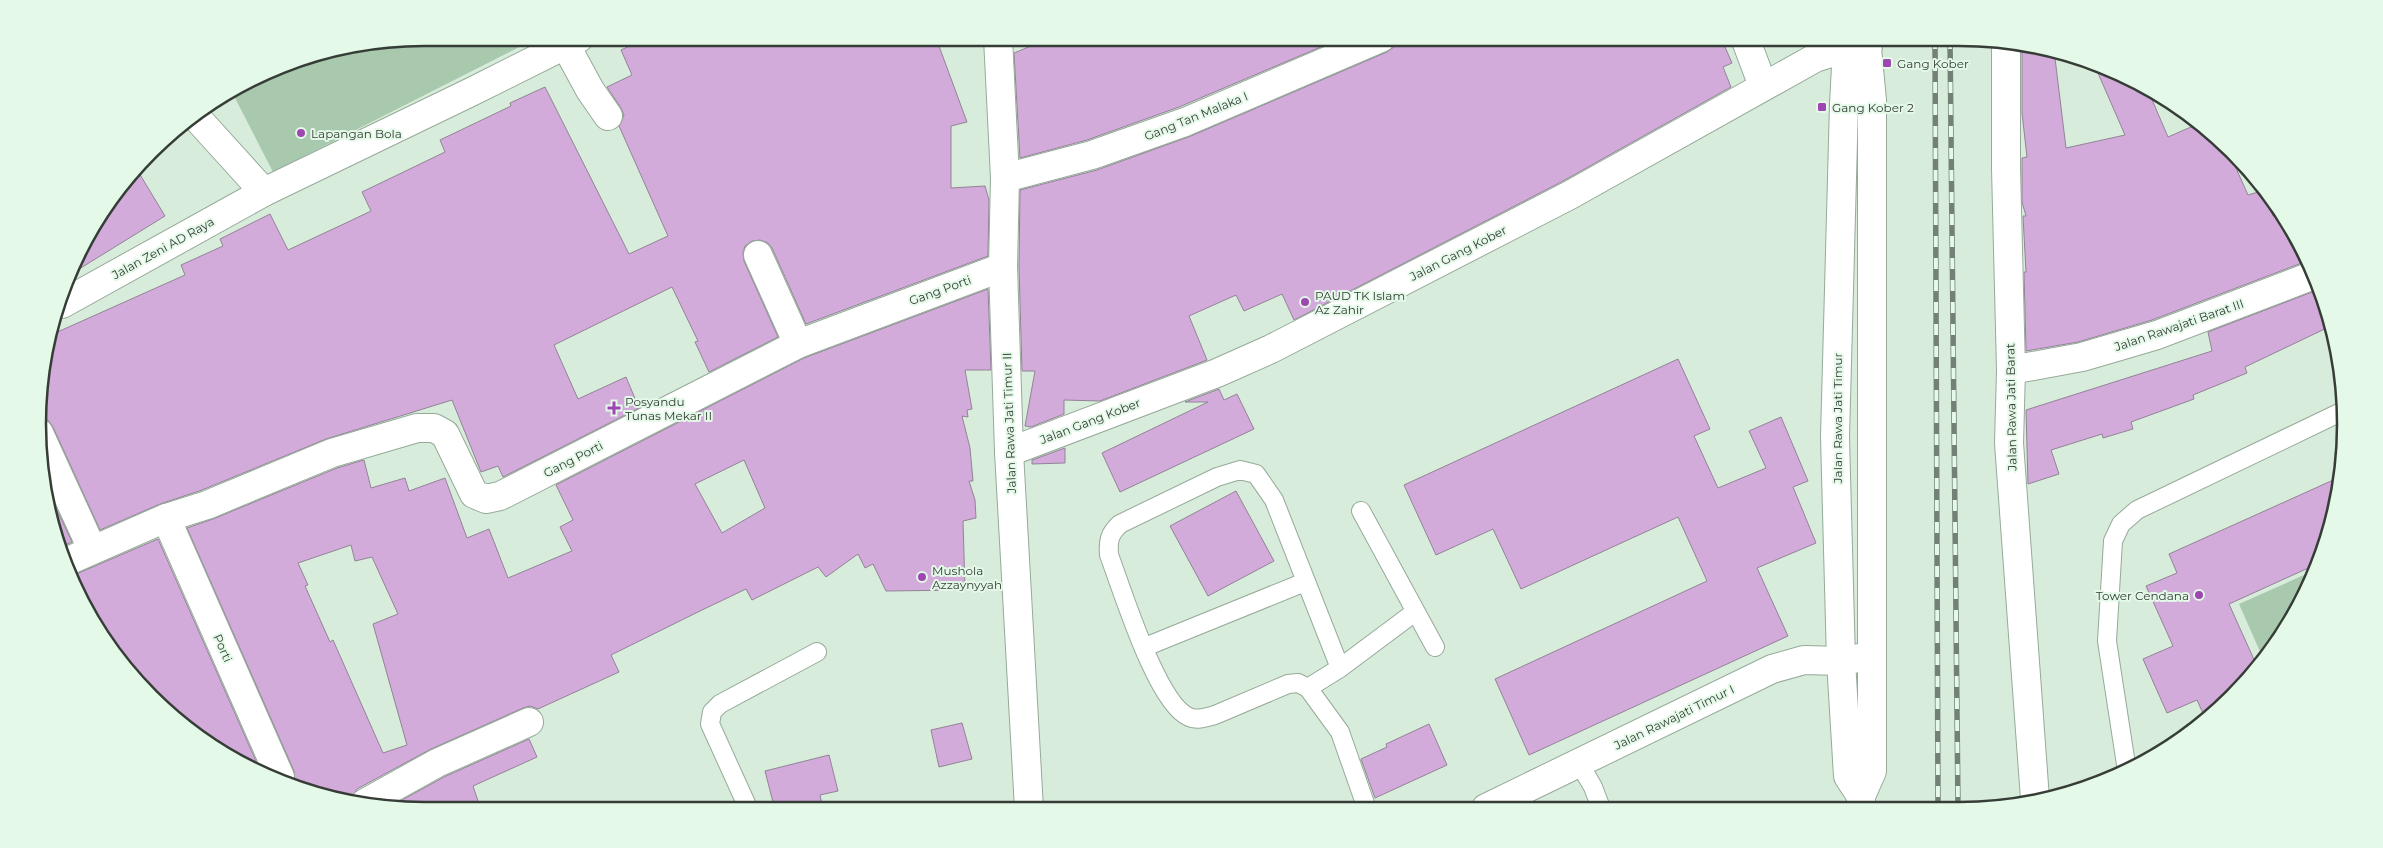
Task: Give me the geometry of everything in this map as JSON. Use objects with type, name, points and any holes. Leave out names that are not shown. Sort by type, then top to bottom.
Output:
[{"type":"street","name":"Jalan Zeni AD Raya","points":[[67,301],[264,192],[462,97],[562,46]]},
{"type":"street","points":[[574,46],[586,84],[608,116]]},
{"type":"street","name":"Jalan Rawa Jati Timur II","points":[[998,46],[1005,178],[1003,267],[1009,452],[1029,802]]},
{"type":"street","name":"Gang Tan Malaka I","points":[[1005,178],[1092,156],[1185,122],[1362,46]]},
{"type":"street","points":[[1748,46],[1763,86]]},
{"type":"street","name":"Jalan Gang Kober","points":[[1009,452],[1201,380],[1271,349],[1570,195],[1815,58],[1847,46]]},
{"type":"street","name":"Jalan Rawa Jati Timur","points":[[1858,46],[1835,437],[1841,661],[1848,776],[1861,802]]},
{"type":"street","name":"Jalan Rawa Jati Timur","points":[[1859,46],[1872,100],[1872,771],[1861,802]]},
{"type":"street","name":"Jalan Rawa Jati Barat","points":[[2006,49],[2006,177],[2011,370],[2009,443],[2035,794]]},
{"type":"street","points":[[200,120],[264,192]]},
{"type":"street","points":[[758,254],[798,344]]},
{"type":"street","name":"Gang Porti","points":[[166,518],[207,505],[332,453],[417,428],[434,428],[445,434],[474,494],[486,500],[500,496],[798,344],[1003,267]]},
{"type":"street","name":"Jalan Rawajati Barat III","points":[[2011,370],[2082,357],[2157,335],[2307,278]]},
{"type":"street","points":[[47,451],[92,549]]},
{"type":"street","points":[[71,559],[166,518]]},
{"type":"street","name":"Porti","points":[[166,518],[278,772]]},
{"type":"street","name":"Jalan Rawajati Timur I","points":[[1498,802],[1772,669],[1804,660],[1841,661],[1871,656]]},
{"type":"street","points":[[373,799],[437,763],[528,722]]},
{"type":"lane","points":[[2126,763],[2107,641],[2113,541],[2121,524],[2137,510],[2337,414]]},
{"type":"lane","points":[[1340,668],[1274,500],[1256,474],[1240,470],[1217,477],[1120,524],[1112,531],[1108,540],[1109,555],[1145,647],[1168,698],[1178,710],[1190,718],[1202,718],[1215,715],[1288,684],[1298,683],[1308,688],[1340,732],[1365,802]]},
{"type":"lane","points":[[1361,511],[1435,647]]},
{"type":"lane","points":[[1145,647],[1305,582]]},
{"type":"lane","points":[[1308,688],[1340,668],[1415,612]]},
{"type":"lane","points":[[745,802],[710,724],[712,712],[720,704],[817,652]]},
{"type":"lane","points":[[1579,763],[1598,802]]},
{"type":"green space","name":"Lapangan Bola","points":[[424,46],[521,46],[273,172],[235,97],[257,85],[303,66],[326,59],[375,49]]},
{"type":"green space","points":[[2306,574],[2286,613],[2260,652],[2239,604]]},
{"type":"building","points":[[630,46],[939,46],[967,122],[951,126],[951,188],[985,186],[989,200],[988,256],[806,324],[772,248],[768,243],[760,240],[752,241],[745,246],[743,253],[744,261],[778,337],[709,372],[695,342],[698,341],[672,287],[554,345],[578,399],[626,377],[639,408],[503,477],[498,466],[481,472],[452,400],[326,439],[202,490],[160,504],[100,530],[53,427],[46,420],[49,375],[58,332],[185,275],[181,265],[223,246],[220,239],[270,214],[288,250],[371,211],[362,192],[445,152],[440,140],[511,106],[510,103],[545,87],[629,254],[668,236],[619,126],[624,115],[607,87],[632,75],[621,50]]},
{"type":"building","points":[[1031,46],[1323,46],[1179,107],[1087,140],[1020,158],[1014,53]]},
{"type":"building","points":[[1725,46],[1732,63],[1723,67],[1731,87],[1563,181],[1294,320],[1282,294],[1244,311],[1236,295],[1189,316],[1207,360],[1100,401],[1064,400],[1064,414],[1031,427],[1025,426],[1035,371],[1022,371],[1019,267],[1020,190],[1097,170],[1191,136],[1387,52],[1394,47]]},
{"type":"building","points":[[2022,52],[2055,59],[2066,148],[2125,135],[2098,73],[2126,85],[2152,99],[2168,137],[2192,127],[2226,157],[2236,167],[2248,195],[2257,192],[2259,194],[2286,235],[2301,263],[2152,320],[2078,342],[2026,351],[2024,272],[2026,272],[2023,216],[2026,216],[2022,202],[2022,158],[2027,157],[2022,113]]},
{"type":"building","points":[[140,175],[165,216],[80,269],[110,214]]},
{"type":"building","points":[[988,289],[991,370],[965,370],[972,409],[967,410],[968,417],[962,416],[970,448],[973,481],[969,481],[975,500],[976,518],[963,521],[965,590],[886,591],[873,564],[865,568],[858,554],[826,577],[818,567],[752,600],[746,589],[702,610],[611,655],[619,672],[538,709],[530,706],[523,708],[431,749],[357,789],[354,795],[326,789],[294,779],[294,771],[187,528],[337,468],[364,460],[371,488],[405,478],[409,491],[445,478],[467,538],[489,529],[508,578],[572,551],[560,527],[573,520],[556,485],[804,358]],"holes":[[[744,460],[765,508],[722,533],[695,484]],[[351,545],[355,561],[372,557],[398,614],[373,624],[407,745],[383,753],[333,640],[330,642],[305,586],[308,585],[298,563]]]},
{"type":"building","points":[[2313,292],[2325,329],[2245,367],[2247,373],[2193,395],[2194,399],[2131,422],[2133,429],[2103,438],[2102,434],[2051,450],[2059,474],[2028,484],[2026,410],[2212,351],[2208,332]]},
{"type":"building","points":[[1678,359],[1710,429],[1694,436],[1718,488],[1766,468],[1749,431],[1781,417],[1808,481],[1793,487],[1816,543],[1757,568],[1788,636],[1529,755],[1495,679],[1707,581],[1678,517],[1521,589],[1493,529],[1436,555],[1404,485]]},
{"type":"building","points":[[1219,389],[1224,400],[1237,394],[1254,429],[1120,492],[1102,453],[1208,402],[1185,402]]},
{"type":"building","points":[[1065,448],[1065,463],[1032,464],[1032,460]]},
{"type":"building","name":"Tower Cendana","points":[[2333,480],[2324,522],[2308,568],[2229,604],[2254,660],[2226,691],[2203,713],[2197,700],[2167,713],[2143,659],[2173,646],[2146,586],[2177,573],[2169,554]]},
{"type":"building","points":[[1236,491],[1274,561],[1208,596],[1170,526]]},
{"type":"building","points":[[56,508],[72,542],[66,545]]},
{"type":"building","points":[[158,539],[257,763],[194,724],[157,691],[124,654],[110,634],[77,574]]},
{"type":"building","points":[[962,723],[972,759],[939,767],[931,730]]},
{"type":"building","points":[[1429,724],[1447,765],[1375,798],[1361,759],[1387,747],[1386,744]]},
{"type":"building","points":[[529,739],[537,757],[473,786],[478,802],[400,801],[444,777]]},
{"type":"building","points":[[829,755],[838,791],[820,795],[821,802],[773,802],[765,771]]},
{"type":"railway","points":[[1935,46],[1938,802]]},
{"type":"railway","points":[[1950,46],[1958,802]]},
{"type":"place","name":"Gang Kober","points":[[1887,63]]},
{"type":"place","name":"Gang Kober 2","points":[[1822,107]]},
{"type":"place","name":"Lapangan Bola","points":[[301,133]]},
{"type":"place","name":"PAUD TK Islam Az Zahir","points":[[1305,302]]},
{"type":"place","name":"Posyandu Tunas Mekar II","points":[[614,408]]},
{"type":"place","name":"Mushola Azzaynyyah","points":[[922,577]]},
{"type":"place","name":"Tower Cendana","points":[[2199,595]]}]
